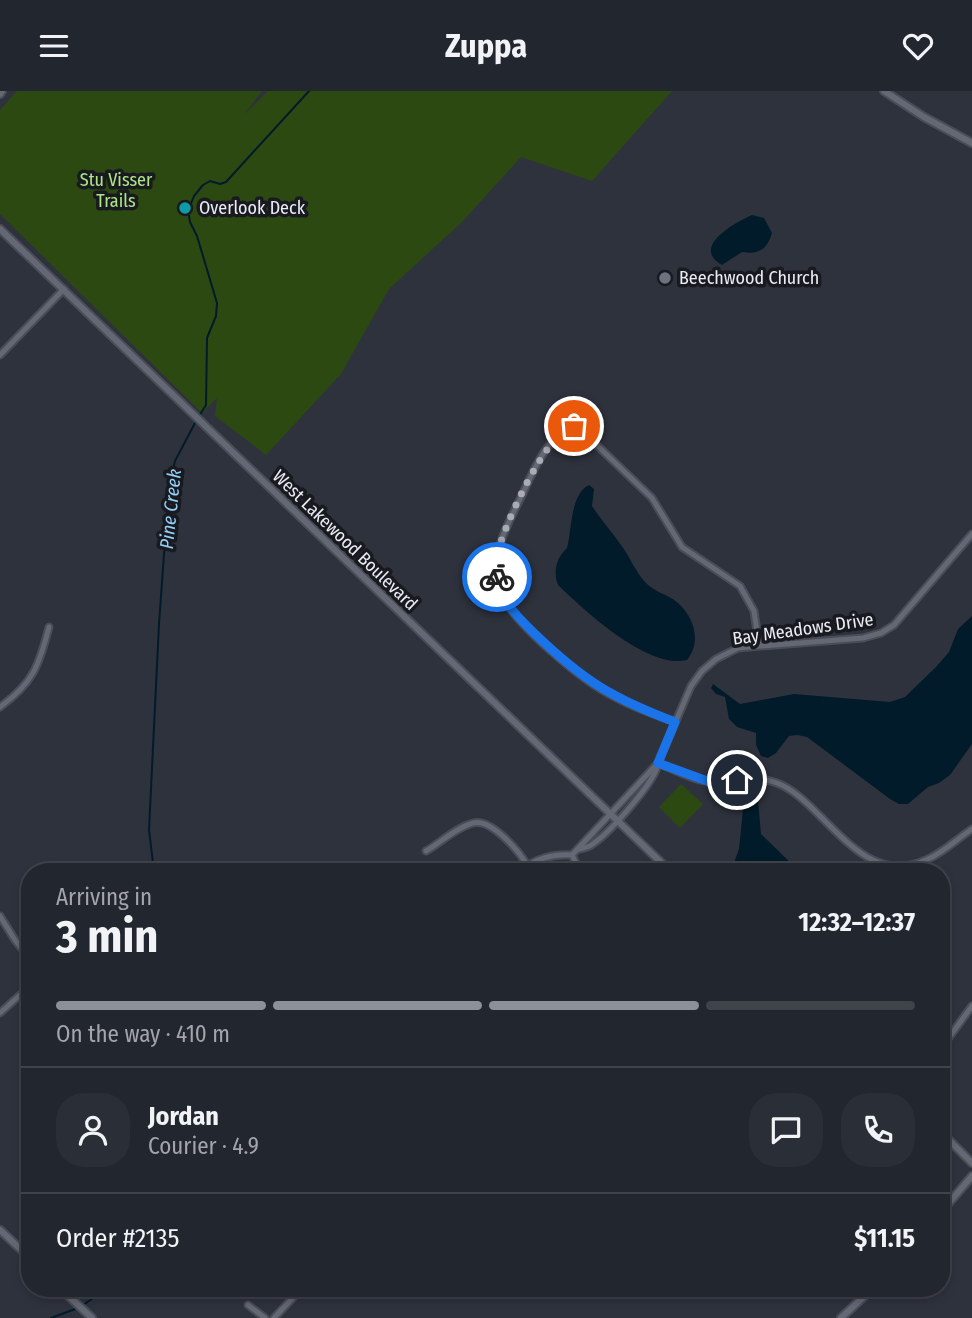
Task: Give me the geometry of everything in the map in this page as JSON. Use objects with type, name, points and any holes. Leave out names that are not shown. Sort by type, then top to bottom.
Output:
[{"type":"street","points":[[884,91],[930,121],[972,143]]},
{"type":"street","name":"West Lakewood Boulevard","points":[[0,229],[662,863]]},
{"type":"street","points":[[0,355],[64,289]]},
{"type":"street","points":[[675,722],[618,699],[580,675],[515,615],[498,585],[497,554],[530,475],[542,454],[565,430],[572,426],[581,430],[652,498],[682,547],[740,586],[754,611],[759,645]]},
{"type":"street","name":"Bay Meadows Drive","points":[[579,849],[658,763],[691,686],[702,671],[726,653],[738,648],[844,640],[881,633],[902,616],[972,534]]},
{"type":"street","points":[[0,707],[28,683],[41,656],[49,627]]},
{"type":"street","points":[[658,763],[710,782],[752,778],[784,786],[804,801],[864,858],[876,863]]},
{"type":"street","name":"Bay Meadows Drive","points":[[579,849],[595,843],[650,783],[658,771],[658,763]]},
{"type":"street","points":[[426,851],[471,824],[481,823],[512,844],[526,863]]},
{"type":"street","points":[[918,863],[930,859],[972,829]]},
{"type":"street","points":[[532,863],[546,857],[572,855],[579,849]]},
{"type":"street","points":[[572,855],[576,863]]},
{"type":"street","points":[[0,916],[21,946]]},
{"type":"street","points":[[0,1013],[21,994]]},
{"type":"street","points":[[950,1036],[972,1006]]},
{"type":"street","points":[[950,1141],[972,1163]]},
{"type":"street","points":[[950,1202],[972,1176]]},
{"type":"street","points":[[0,1230],[21,1250]]},
{"type":"street","points":[[70,1297],[92,1318]]},
{"type":"street","points":[[274,1318],[294,1297]]},
{"type":"street","points":[[841,1318],[863,1297]]},
{"type":"street","points":[[248,1305],[265,1318]]},
{"type":"green space","name":"Stu Visser Trails","points":[[17,91],[262,91],[244,115],[268,91],[672,91],[592,181],[521,157],[462,222],[389,289],[341,374],[266,455],[215,416],[217,398],[202,413],[0,214],[0,110]]},
{"type":"green space","points":[[681,784],[703,804],[680,828],[659,807]]},
{"type":"water","points":[[752,215],[764,218],[772,233],[767,244],[757,252],[742,252],[722,265],[713,258],[713,243],[727,229]]},
{"type":"water","points":[[589,485],[594,489],[592,506],[641,578],[673,599],[690,619],[695,636],[692,652],[687,660],[671,661],[636,647],[600,622],[558,585],[556,565],[567,548],[578,496]]},
{"type":"water","points":[[972,616],[972,744],[950,775],[928,787],[908,804],[899,804],[890,799],[807,737],[789,736],[776,753],[768,758],[761,756],[756,745],[756,733],[737,727],[729,719],[725,697],[716,694],[711,688],[713,684],[740,704],[794,694],[890,702],[905,697],[936,667],[949,652],[958,629]]},
{"type":"water","points":[[754,798],[758,800],[761,834],[791,863],[734,863],[739,849],[743,809],[748,801]]},
{"type":"waterway","name":"Pine Creek","points":[[199,416],[206,405],[207,338],[216,316],[217,303],[188,211],[194,196],[203,185],[210,181],[220,184],[226,182],[309,91]]},
{"type":"waterway","name":"Pine Creek","points":[[153,863],[149,830],[169,485],[175,461],[196,421]]},
{"type":"waterway","name":"Pine Creek","points":[[83,1305],[95,1297]]},
{"type":"waterway","name":"Pine Creek","points":[[51,1318],[78,1308]]},
{"type":"way so far","points":[[497,577],[497,554],[530,475],[542,454],[567,428],[574,426]]},
{"type":"place","name":"Overlook Deck","points":[[185,208]]},
{"type":"place","name":"Beechwood Church","points":[[665,278]]},
{"type":"route","points":[[497,577],[506,603],[580,675],[618,699],[675,722],[658,763],[710,782],[737,780]]}]
